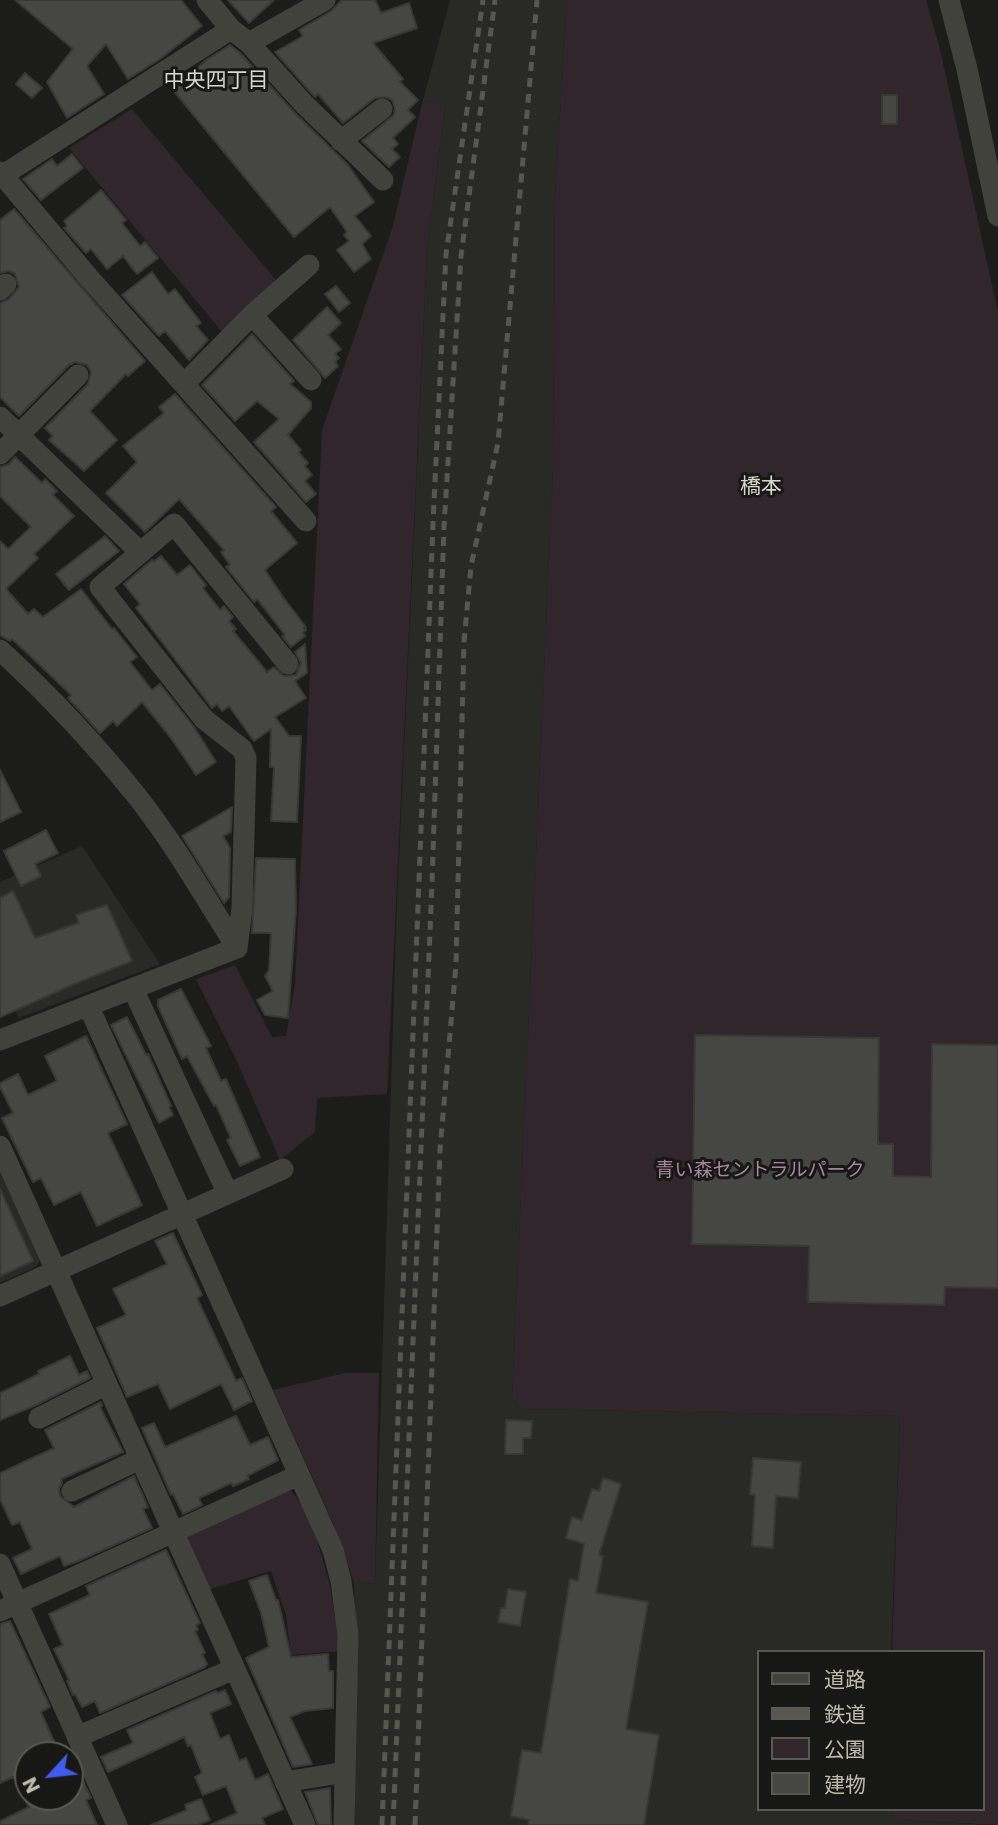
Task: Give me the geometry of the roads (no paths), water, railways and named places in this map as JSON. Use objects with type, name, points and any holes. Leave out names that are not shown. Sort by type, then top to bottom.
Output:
[{"type":"street","points":[[207,0],[231,29],[249,43],[341,141],[383,180]]},
{"type":"street","points":[[249,43],[325,0]]},
{"type":"street","points":[[949,0],[998,213]]},
{"type":"street","points":[[231,29],[1,175],[306,521]]},
{"type":"street","points":[[341,141],[382,109]]},
{"type":"street","points":[[185,383],[252,315],[309,265]]},
{"type":"street","points":[[252,315],[312,380]]},
{"type":"street","points":[[0,454],[78,375]]},
{"type":"street","points":[[0,417],[140,552]]},
{"type":"street","points":[[237,948],[242,908],[246,758],[242,748],[204,719],[100,587],[174,524],[288,664]]},
{"type":"street","points":[[0,650],[85,735],[137,796],[237,948]]},
{"type":"street","points":[[0,1040],[237,948]]},
{"type":"street","points":[[133,989],[227,1192]]},
{"type":"street","points":[[89,1007],[332,1550],[346,1609],[348,1635],[344,1825]]},
{"type":"street","points":[[0,1146],[305,1825]]},
{"type":"street","points":[[0,1296],[283,1169]]},
{"type":"street","points":[[39,1418],[107,1384]]},
{"type":"street","points":[[72,1491],[140,1459]]},
{"type":"street","points":[[9,1607],[299,1475]]},
{"type":"street","points":[[0,1564],[9,1607],[78,1737],[117,1825]]},
{"type":"street","points":[[78,1737],[234,1669]]},
{"type":"street","points":[[285,1782],[345,1772]]},
{"type":"railway","points":[[382,1825],[446,254],[483,0]]},
{"type":"railway","points":[[393,1825],[444,526],[461,256],[495,0]]},
{"type":"railway","points":[[415,1825],[440,1150],[456,964],[464,642],[471,566],[498,443],[537,0]]},
{"type":"district","name":"中央四丁目","points":[[216,82]]},
{"type":"district","name":"橋本","points":[[761,488]]},
{"type":"park label","name":"青い森セントラルパーク","points":[[760,1171]]}]
